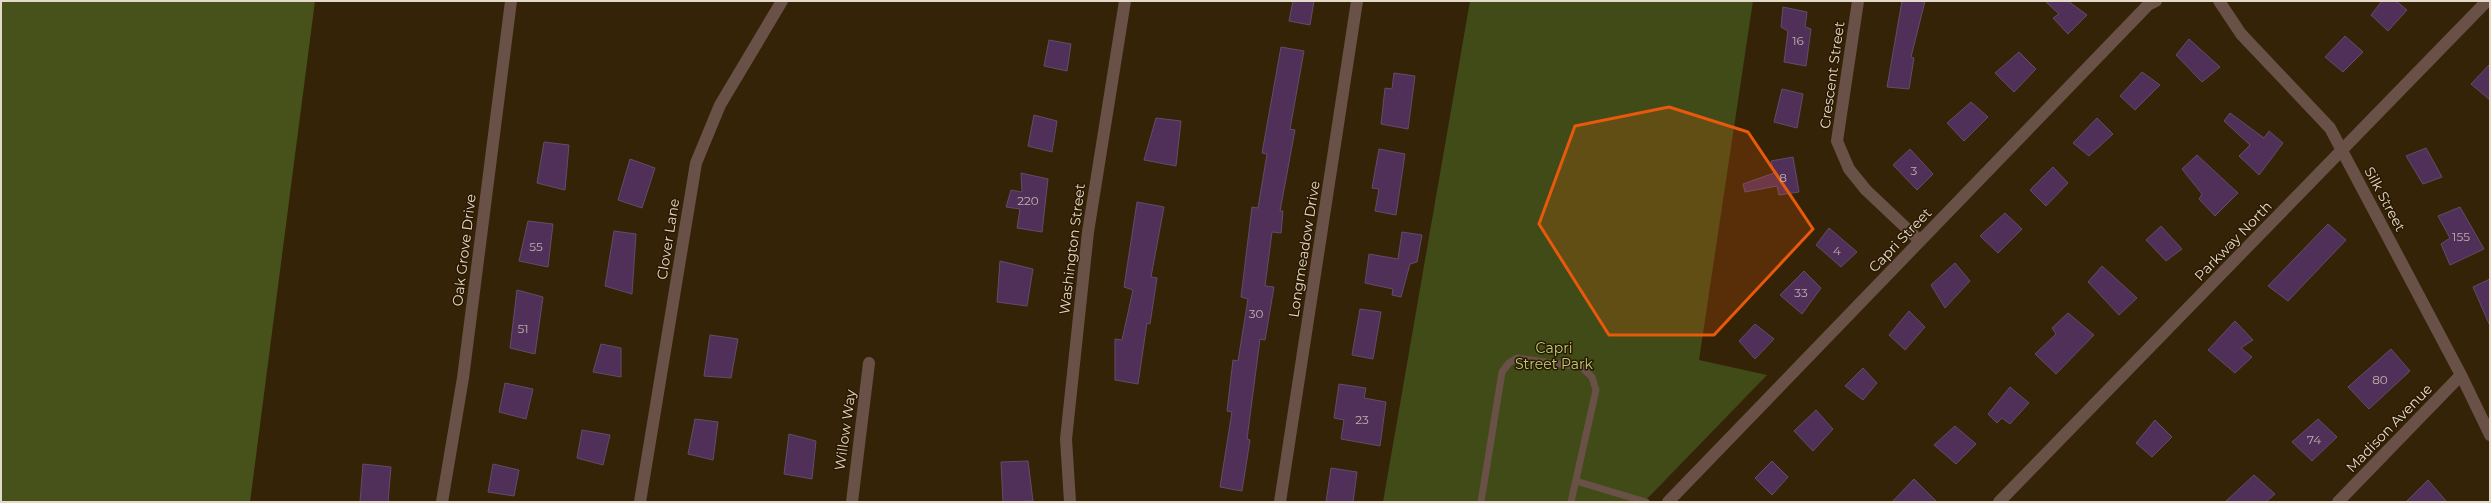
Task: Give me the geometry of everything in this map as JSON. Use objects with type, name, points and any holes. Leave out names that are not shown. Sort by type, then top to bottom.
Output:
[{"type":"street","name":"Oak Grove Drive","points":[[442,502],[463,378],[510,1]]},
{"type":"street","name":"Clover Lane","points":[[640,502],[696,163],[720,105],[782,1]]},
{"type":"street","name":"Washington Street","points":[[1070,502],[1066,439],[1088,232],[1125,1]]},
{"type":"street","name":"Longmeadow Drive","points":[[1280,502],[1357,1]]},
{"type":"street","name":"Crescent Street","points":[[1858,1],[1837,141],[1849,170],[1862,185],[1920,241]]},
{"type":"street","name":"Capri Street","points":[[1668,502],[2148,5],[2156,1]]},
{"type":"street","name":"Silk Street","points":[[2219,1],[2241,34],[2330,128],[2461,375],[2490,435]]},
{"type":"street","name":"Parkway North","points":[[1999,502],[2343,151],[2487,1]]},
{"type":"street","name":"Willow Way","points":[[852,502],[870,363]]},
{"type":"street","name":"Madison Avenue","points":[[2338,502],[2461,375]]},
{"type":"lane","points":[[1483,502],[1502,372],[1508,363],[1517,358],[1581,367],[1592,376],[1596,390],[1571,502]]},
{"type":"lane","points":[[1576,481],[1646,502]]},
{"type":"highlighted area","points":[[1669,107],[1748,132],[1813,229],[1714,335],[1609,335],[1539,224],[1575,126]]},
{"type":"green space","points":[[1,1],[315,1],[250,502],[1,502]]},
{"type":"green space","name":"Capri Street Park","points":[[1470,1],[1753,1],[1699,360],[1767,375],[1644,502],[1383,502]]},
{"type":"building","points":[[1293,1],[1314,1],[1310,25],[1289,21]]},
{"type":"building","points":[[1902,1],[1925,1],[1911,57],[1914,58],[1909,89],[1887,87]]},
{"type":"building","points":[[2045,1],[2068,1],[2087,15],[2068,34],[2053,18],[2059,14]]},
{"type":"building","points":[[2382,1],[2396,1],[2407,10],[2388,31],[2371,15]]},
{"type":"building","points":[[1783,7],[1807,12],[1805,27],[1811,29],[1806,66],[1784,62],[1788,31],[1781,27]]},
{"type":"building","points":[[2345,36],[2363,52],[2343,72],[2325,57]]},
{"type":"building","points":[[2189,39],[2220,67],[2202,82],[2176,55]]},
{"type":"building","points":[[1049,40],[1071,44],[1067,71],[1044,66]]},
{"type":"building","points":[[1281,47],[1304,51],[1290,129],[1295,130],[1280,211],[1283,211],[1281,233],[1272,232],[1265,286],[1274,287],[1265,340],[1260,339],[1247,439],[1250,440],[1242,491],[1220,487],[1232,412],[1227,411],[1233,360],[1238,361],[1248,299],[1241,297],[1252,207],[1258,208],[1267,154],[1262,153]]},
{"type":"building","points":[[2019,52],[2036,69],[2014,92],[1995,73]]},
{"type":"building","points":[[2490,64],[2490,100],[2471,84]]},
{"type":"building","points":[[2142,72],[2160,85],[2135,110],[2120,96]]},
{"type":"building","points":[[1394,73],[1415,76],[1408,129],[1381,124],[1385,88],[1392,89]]},
{"type":"building","points":[[1782,89],[1803,94],[1797,128],[1774,122]]},
{"type":"building","points":[[1971,102],[1988,117],[1964,141],[1947,123]]},
{"type":"building","points":[[2230,113],[2264,138],[2269,131],[2283,143],[2259,175],[2239,156],[2250,145],[2224,121]]},
{"type":"building","points":[[1034,115],[1057,121],[1052,152],[1028,146]]},
{"type":"building","points":[[1156,118],[1181,121],[1176,166],[1144,160]]},
{"type":"building","points":[[2097,118],[2113,134],[2089,156],[2073,143]]},
{"type":"building","points":[[544,142],[569,145],[565,190],[537,183]]},
{"type":"building","points":[[2426,148],[2442,177],[2423,184],[2406,156]]},
{"type":"building","points":[[1379,149],[1405,154],[1396,215],[1375,211],[1379,189],[1372,188]]},
{"type":"building","points":[[1910,149],[1933,174],[1917,190],[1893,165]]},
{"type":"building","points":[[2197,155],[2238,193],[2215,216],[2199,199],[2202,194],[2182,169]]},
{"type":"building","points":[[1793,157],[1799,192],[1779,195],[1777,186],[1745,192],[1743,184],[1774,173],[1771,161]]},
{"type":"building","points":[[630,159],[655,168],[642,208],[618,200]]},
{"type":"building","points":[[2053,167],[2068,183],[2046,206],[2030,190]]},
{"type":"building","points":[[1021,173],[1048,179],[1042,232],[1017,228],[1020,209],[1006,207],[1011,190],[1022,192]]},
{"type":"building","points":[[1137,202],[1164,207],[1151,277],[1157,278],[1150,324],[1147,323],[1138,384],[1115,380],[1115,339],[1122,340],[1133,290],[1124,287]]},
{"type":"building","points":[[2460,207],[2484,249],[2450,265],[2441,244],[2450,238],[2438,216]]},
{"type":"building","points":[[2005,213],[2022,229],[1998,253],[1980,236]]},
{"type":"building","points":[[528,221],[553,224],[548,267],[519,261]]},
{"type":"building","points":[[2328,224],[2346,240],[2288,301],[2268,286]]},
{"type":"building","points":[[2161,226],[2182,249],[2166,261],[2146,240]]},
{"type":"building","points":[[1829,228],[1857,252],[1841,267],[1816,245]]},
{"type":"building","points":[[614,231],[636,234],[632,294],[605,286]]},
{"type":"building","points":[[1402,232],[1422,235],[1417,262],[1410,264],[1401,297],[1392,295],[1393,289],[1365,283],[1369,254],[1398,259]]},
{"type":"building","points":[[1000,261],[1033,269],[1027,306],[997,302]]},
{"type":"building","points":[[1955,263],[1970,281],[1945,308],[1931,285]]},
{"type":"building","points":[[2102,266],[2137,298],[2119,315],[2088,282]]},
{"type":"building","points":[[1804,271],[1821,288],[1802,314],[1780,295]]},
{"type":"building","points":[[2490,279],[2490,326],[2473,287]]},
{"type":"building","points":[[517,290],[543,297],[535,354],[510,348]]},
{"type":"building","points":[[1360,309],[1381,312],[1373,359],[1352,355]]},
{"type":"building","points":[[1909,311],[1925,327],[1905,350],[1889,335]]},
{"type":"building","points":[[2068,313],[2094,335],[2056,374],[2035,354],[2056,334],[2052,328]]},
{"type":"building","points":[[2235,321],[2253,340],[2241,348],[2252,357],[2235,373],[2208,350]]},
{"type":"building","points":[[1755,324],[1774,339],[1755,359],[1739,341]]},
{"type":"building","points":[[710,335],[738,339],[731,378],[704,376]]},
{"type":"building","points":[[601,344],[621,348],[621,377],[593,372]]},
{"type":"building","points":[[2391,349],[2410,371],[2369,409],[2348,387]]},
{"type":"building","points":[[1863,368],[1877,383],[1863,400],[1845,386]]},
{"type":"building","points":[[505,383],[533,389],[526,419],[499,412]]},
{"type":"building","points":[[1339,384],[1366,388],[1364,398],[1386,402],[1380,446],[1341,439],[1344,420],[1334,418]]},
{"type":"building","points":[[2010,387],[2029,403],[2010,424],[2002,418],[1997,423],[1988,414]]},
{"type":"building","points":[[1816,410],[1833,429],[1813,451],[1794,431]]},
{"type":"building","points":[[695,419],[718,422],[713,460],[688,454]]},
{"type":"building","points":[[2318,419],[2337,437],[2312,461],[2292,442]]},
{"type":"building","points":[[2155,420],[2172,437],[2152,457],[2136,443]]},
{"type":"building","points":[[1955,426],[1976,444],[1956,464],[1934,445]]},
{"type":"building","points":[[582,430],[610,435],[603,465],[577,458]]},
{"type":"building","points":[[789,434],[816,441],[812,479],[784,474]]},
{"type":"building","points":[[1028,461],[1033,501],[1003,502],[1001,462]]},
{"type":"building","points":[[1772,461],[1788,477],[1772,495],[1755,478]]},
{"type":"building","points":[[363,464],[391,467],[388,502],[360,502]]},
{"type":"building","points":[[493,464],[519,470],[514,496],[488,492]]},
{"type":"building","points":[[1331,468],[1357,472],[1353,502],[1326,502]]},
{"type":"building","points":[[2254,475],[2275,494],[2266,502],[2225,502]]},
{"type":"building","points":[[1914,479],[1937,502],[1892,502]]},
{"type":"building","points":[[2428,480],[2447,502],[2406,502]]}]
